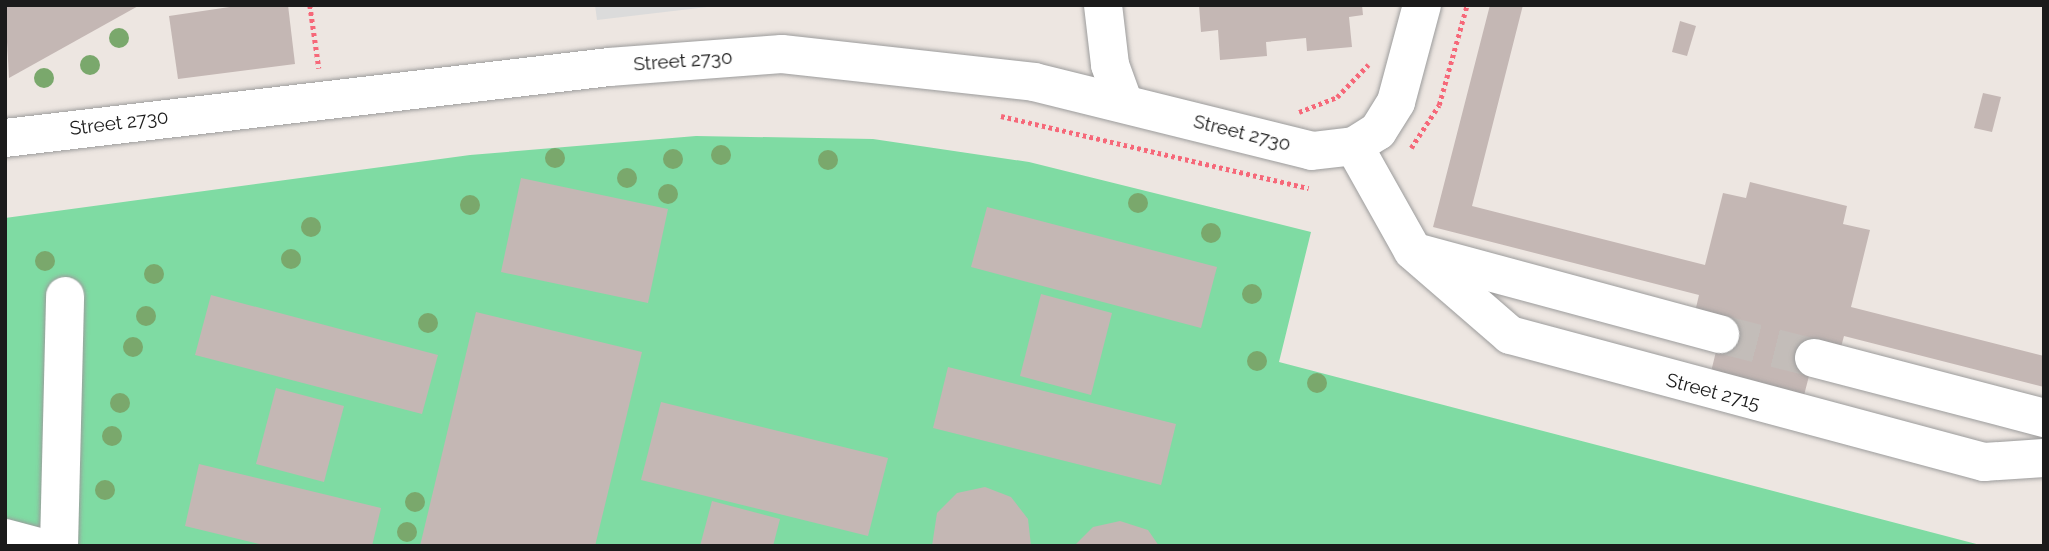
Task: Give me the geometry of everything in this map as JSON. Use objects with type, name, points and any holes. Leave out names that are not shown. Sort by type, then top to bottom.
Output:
[{"type":"street","points":[[1103,5],[1110,65],[1123,101]]},
{"type":"street","points":[[1354,146],[1378,131],[1396,102],[1422,5]]},
{"type":"street","name":"Street 2730","points":[[5,138],[325,100],[782,54],[1034,82],[1123,101],[1311,151],[1354,146]]},
{"type":"street","name":"Street 2715","points":[[1354,146],[1368,181],[1413,251],[1510,335],[1679,383],[1984,462],[2044,458]]},
{"type":"street","points":[[1413,251],[1706,331],[1679,383]]},
{"type":"street","points":[[59,546],[65,296]]},
{"type":"street","points":[[1833,423],[1830,362],[2044,418]]},
{"type":"street","points":[[5,538],[35,546]]},
{"type":"path","points":[[310,5],[325,100]]},
{"type":"path","points":[[1368,181],[1418,142],[1434,114],[1467,5]]},
{"type":"path","points":[[989,113],[1314,187]]},
{"type":"green space","points":[[696,136],[873,139],[1029,162],[1311,232],[1279,362],[1984,546],[5,546],[5,218],[470,155]]},
{"type":"shaded area","points":[[595,5],[724,5],[597,20]]},
{"type":"building","points":[[5,5],[140,5],[9,78]]},
{"type":"building","points":[[243,5],[288,5],[295,64],[178,79],[169,16]]},
{"type":"building","points":[[1199,5],[1362,5],[1363,15],[1349,17],[1352,47],[1307,51],[1306,38],[1266,42],[1267,56],[1220,60],[1218,30],[1201,32]]},
{"type":"building","points":[[1490,5],[1523,5],[1472,206],[1705,265],[1723,193],[1746,198],[1750,182],[1847,206],[1843,224],[1870,230],[1851,307],[2044,356],[2044,387],[1844,336],[1841,347],[1818,341],[1801,407],[1708,384],[1724,319],[1695,312],[1699,295],[1433,227]]},
{"type":"building","points":[[1680,21],[1696,26],[1687,56],[1672,52]]},
{"type":"building","points":[[1983,93],[2001,97],[1992,132],[1974,128]]},
{"type":"building","points":[[521,178],[668,209],[648,303],[501,272]]},
{"type":"building","points":[[987,207],[1217,267],[1201,328],[971,267]]},
{"type":"building","points":[[1041,294],[1112,313],[1091,395],[1020,376]]},
{"type":"building","points":[[211,295],[438,355],[422,414],[195,355]]},
{"type":"building","points":[[476,312],[642,352],[595,546],[420,546]]},
{"type":"building","points":[[948,367],[1176,424],[1161,485],[933,428]]},
{"type":"building","points":[[276,388],[344,406],[324,482],[256,464]]},
{"type":"building","points":[[661,402],[888,458],[868,536],[641,480]]},
{"type":"building","points":[[199,464],[381,508],[372,546],[267,546],[185,526]]},
{"type":"building","points":[[985,487],[1011,497],[1028,519],[1031,546],[932,546],[937,513],[957,493]]},
{"type":"building","points":[[712,501],[780,519],[773,546],[700,546]]},
{"type":"building","points":[[1120,521],[1148,530],[1159,546],[1074,546],[1093,527]]},
{"type":"tunnel","points":[[1720,334],[1814,358]]}]
